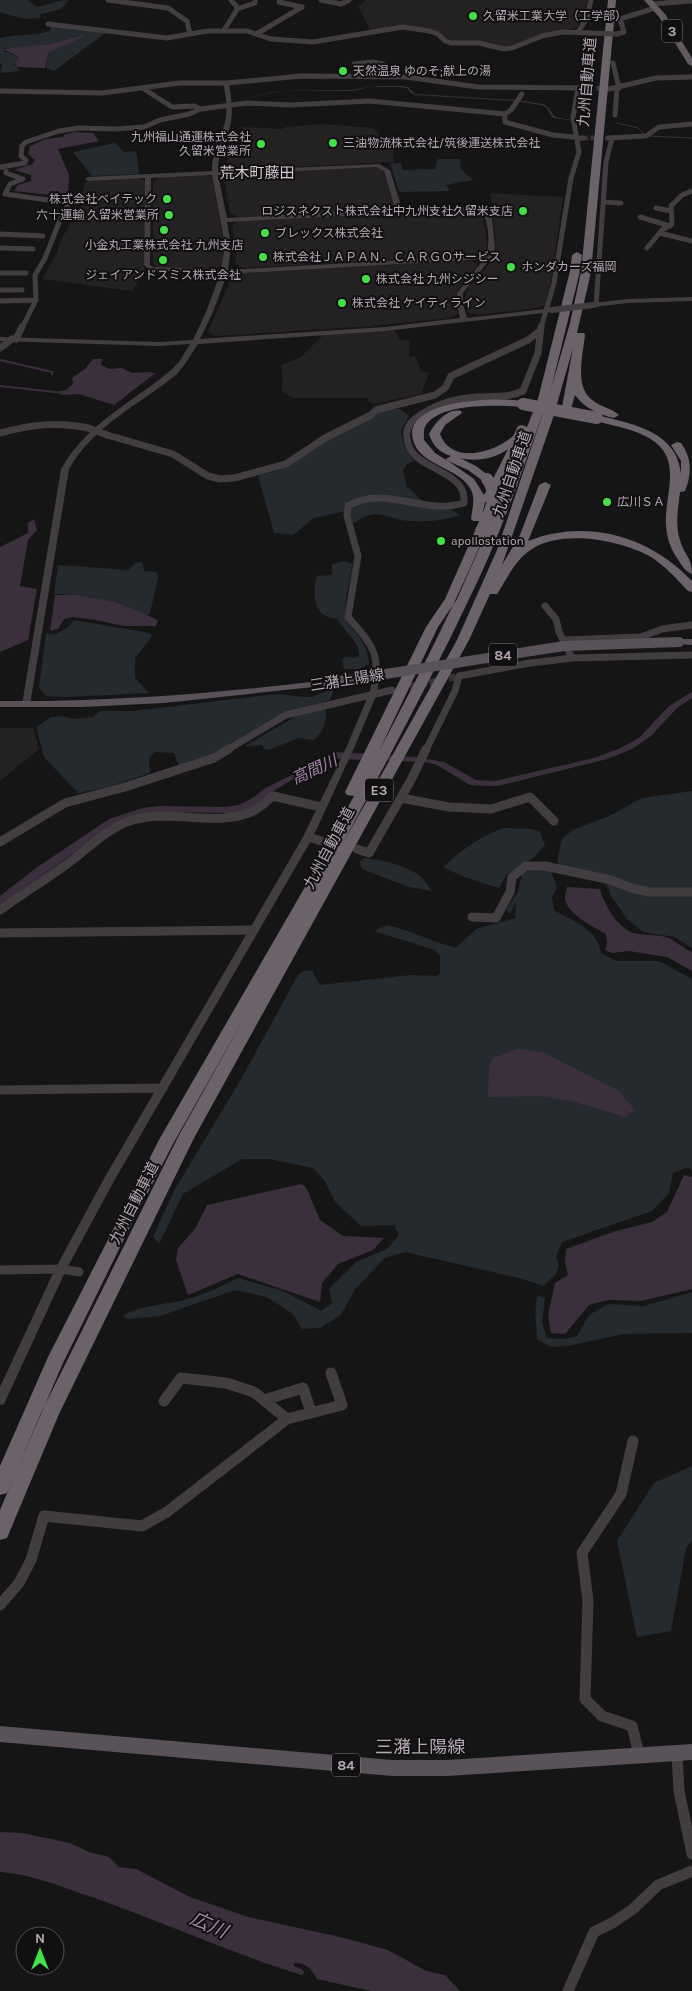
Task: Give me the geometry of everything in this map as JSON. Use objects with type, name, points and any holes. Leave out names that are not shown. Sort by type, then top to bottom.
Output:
[{"type":"highway","name":"九州自動車道","points":[[0,1487],[54,1362],[166,1142],[316,880],[405,714],[466,594],[517,471],[543,399],[575,271],[605,0]]},
{"type":"highway","name":"九州自動車道","points":[[0,1532],[50,1413],[186,1137],[463,640],[503,550],[548,418],[575,323],[586,272],[612,0]]},
{"type":"highway","name":"3","points":[[651,4],[691,60]]},
{"type":"highway","points":[[567,407],[576,367],[586,272]]},
{"type":"highway","points":[[316,880],[352,792],[432,627],[451,599],[495,482],[510,458],[554,351]]},
{"type":"highway","points":[[576,367],[578,390],[590,404],[660,433],[674,442],[684,453],[688,467],[688,477],[675,497]]},
{"type":"highway","points":[[479,525],[477,489],[470,480],[428,453],[420,445],[417,437],[418,428],[422,421],[433,414],[453,406],[491,402],[523,406],[595,420],[638,430],[657,439],[668,447],[676,458],[678,468],[672,535],[676,548],[692,570]]},
{"type":"highway","points":[[463,556],[494,501],[494,488],[487,479],[472,468],[433,449],[425,438],[426,431],[436,418],[467,405]]},
{"type":"highway","points":[[520,434],[502,450],[492,454],[468,457],[451,454],[440,447],[434,440],[435,429],[441,421],[459,412],[496,406],[523,406]]},
{"type":"highway","points":[[595,420],[631,431],[645,438],[660,448],[668,459],[671,471],[664,519],[666,549],[676,570]]},
{"type":"highway","points":[[463,640],[526,535],[544,485]]},
{"type":"highway","points":[[511,561],[534,543],[549,538],[586,536],[613,539],[642,548],[676,570],[692,588]]},
{"type":"main road","name":"三潴上陽線","points":[[0,704],[83,705],[186,700],[328,683],[564,646],[637,642],[692,642]]},
{"type":"main road","name":"三潴上陽線","points":[[0,1734],[392,1768],[447,1768],[639,1754],[684,1753]]},
{"type":"street","points":[[108,0],[168,8],[187,21],[190,34]]},
{"type":"street","points":[[231,0],[235,2],[237,9]]},
{"type":"street","points":[[258,33],[302,7],[279,2],[280,0]]},
{"type":"street","points":[[321,0],[341,4],[349,0]]},
{"type":"street","points":[[578,32],[587,18],[591,0]]},
{"type":"street","points":[[48,24],[156,37],[174,37],[224,30],[247,31],[258,33],[271,39],[318,42],[391,28],[414,28],[438,34],[445,41],[451,43],[479,43],[504,49],[542,36],[562,32],[617,34],[624,32],[620,19],[651,4],[692,0]]},
{"type":"street","points":[[224,30],[237,9],[255,1],[261,4]]},
{"type":"street","points":[[354,64],[378,61],[383,64],[360,76]]},
{"type":"street","points":[[614,64],[618,88],[615,116]]},
{"type":"street","points":[[0,91],[102,92],[179,83],[226,83],[301,76],[406,77],[478,87],[589,88]]},
{"type":"street","points":[[609,89],[656,78],[692,77]]},
{"type":"street","points":[[26,705],[65,469],[71,456],[94,432],[175,372],[187,358],[196,342],[228,263],[229,246],[216,173],[216,152],[226,127],[229,105],[226,83]]},
{"type":"street","points":[[144,88],[172,107],[246,103],[291,105],[356,104],[478,110],[505,114],[512,110],[522,94]]},
{"type":"street","points":[[0,432],[53,422],[68,423],[173,454],[208,476],[220,479],[254,474],[286,464],[312,446],[371,415],[376,410],[435,395],[446,388],[451,376],[528,340],[540,331],[549,310],[571,178],[579,152],[575,138],[573,116],[578,88]]},
{"type":"street","points":[[0,348],[14,339],[36,300],[35,274],[44,263],[50,242],[63,211],[69,203],[5,194],[10,184],[23,180],[23,178],[6,173],[3,167],[25,163],[26,160],[21,156],[22,146],[41,136],[79,128],[116,129],[144,127],[160,120],[189,114],[198,107]]},
{"type":"street","points":[[505,114],[505,122],[540,133],[583,138]]},
{"type":"street","points":[[595,305],[609,138],[647,135],[659,127],[692,124]]},
{"type":"street","points":[[88,179],[381,166],[387,170],[399,211]]},
{"type":"street","points":[[148,176],[147,265],[158,270],[225,272],[489,257]]},
{"type":"street","points":[[647,248],[660,233],[670,226],[673,219],[671,206],[676,200],[692,190]]},
{"type":"street","points":[[603,202],[620,203]]},
{"type":"street","points":[[656,208],[671,211]]},
{"type":"street","points":[[224,220],[399,211],[466,209],[484,212],[488,214],[489,218],[492,248],[489,257],[460,293],[460,304],[464,320]]},
{"type":"street","points":[[640,217],[670,226]]},
{"type":"street","points":[[660,233],[692,241]]},
{"type":"street","points":[[0,234],[43,236]]},
{"type":"street","points":[[0,248],[33,249]]},
{"type":"street","points":[[0,273],[26,273]]},
{"type":"street","points":[[0,290],[22,290]]},
{"type":"street","points":[[0,339],[136,344],[196,342],[385,328],[628,301],[692,299]]},
{"type":"street","points":[[0,301],[36,300]]},
{"type":"street","points":[[0,1400],[61,1269],[110,1178],[308,837],[373,694],[378,663],[376,652],[348,617],[358,556],[347,516],[348,506],[357,500],[372,498],[435,507],[458,506],[464,503],[466,497],[462,486],[423,462],[412,452],[406,442],[406,432],[410,424],[427,411],[440,405],[475,397],[509,397],[522,391],[540,346],[542,337],[540,331]]},
{"type":"street","points":[[545,606],[556,619],[559,632],[572,658]]},
{"type":"street","points":[[564,640],[641,636],[662,629],[692,625]]},
{"type":"street","points":[[641,636],[655,654]]},
{"type":"street","points":[[357,849],[369,853],[400,798],[455,691],[459,676],[530,663],[572,658],[655,654],[692,655]]},
{"type":"street","points":[[0,842],[65,802],[125,787],[214,758],[286,715],[392,690]]},
{"type":"street","points":[[0,910],[64,866],[113,829],[132,821],[151,816],[171,815],[236,816],[253,812],[273,796],[321,806]]},
{"type":"street","points":[[400,798],[449,807],[491,809],[530,797],[554,822]]},
{"type":"street","points":[[308,837],[318,840]]},
{"type":"street","points":[[472,916],[496,918],[510,892],[512,877],[526,866],[545,866],[611,880],[631,888],[650,892],[692,892]]},
{"type":"street","points":[[0,933],[254,930]]},
{"type":"street","points":[[0,1090],[163,1088]]},
{"type":"street","points":[[0,1270],[61,1269],[79,1272]]},
{"type":"street","points":[[0,1605],[20,1583],[31,1560],[44,1516],[142,1526],[167,1512],[287,1419],[342,1405],[331,1373]]},
{"type":"street","points":[[164,1400],[180,1378],[226,1383],[254,1392],[287,1419]]},
{"type":"street","points":[[264,1400],[304,1388],[311,1412]]},
{"type":"street","points":[[633,1441],[621,1494],[582,1553],[588,1601],[586,1699],[602,1716],[632,1726],[639,1754]]},
{"type":"street","points":[[684,1753],[679,1791],[692,1854]]},
{"type":"street","points":[[568,1991],[594,1932],[614,1922],[633,1909],[658,1885],[692,1871]]},
{"type":"shaded area","points":[[0,0],[27,0],[37,7],[69,0],[61,9],[41,14],[40,18],[30,19],[0,12]]},
{"type":"shaded area","name":"久留米工業大学（工学部）","points":[[366,0],[588,0],[578,27],[540,36],[509,47],[449,41],[440,34],[392,27],[371,31],[358,7]]},
{"type":"shaded area","points":[[51,25],[107,32],[54,71],[46,68],[49,52],[86,35],[49,44],[4,48],[4,51],[19,57],[15,64],[20,71],[0,73],[2,65],[0,63],[0,38],[44,33],[50,31]]},
{"type":"shaded area","points":[[321,124],[374,128],[388,147],[393,148],[394,162],[289,167],[287,165],[232,168],[227,165],[230,146],[243,127],[282,129]]},
{"type":"shaded area","points":[[115,143],[124,152],[136,151],[139,174],[92,176],[73,152]]},
{"type":"shaded area","points":[[438,159],[460,159],[461,169],[473,180],[446,185],[450,191],[399,192],[390,163],[401,163],[403,170],[435,169]]},
{"type":"shaded area","points":[[374,166],[383,169],[394,205],[385,209],[238,217],[230,213],[224,179],[230,174]]},
{"type":"shaded area","points":[[204,175],[212,177],[213,180],[224,248],[223,265],[212,269],[160,268],[153,264],[153,182],[160,177]]},
{"type":"shaded area","points":[[143,179],[145,182],[144,272],[132,291],[42,279],[57,253],[59,243],[82,204],[84,183],[88,181]]},
{"type":"shaded area","points":[[489,193],[563,197],[551,281],[545,305],[537,308],[478,315],[467,312],[465,299],[468,288],[495,256],[493,213],[495,213]]},
{"type":"shaded area","points":[[445,211],[477,212],[483,214],[487,242],[486,253],[243,268],[235,264],[236,249],[232,226],[238,221]]},
{"type":"shaded area","points":[[467,260],[477,263],[477,267],[458,289],[455,302],[458,314],[450,318],[373,326],[215,336],[208,332],[232,277],[239,273]]},
{"type":"shaded area","points":[[394,329],[400,340],[410,340],[409,356],[416,357],[421,371],[429,373],[421,394],[373,404],[367,401],[368,398],[292,398],[281,391],[283,383],[281,365],[301,357],[323,335]]},
{"type":"shaded area","points":[[388,408],[400,409],[409,416],[401,431],[404,446],[414,461],[407,464],[403,470],[407,487],[422,500],[460,515],[438,520],[416,521],[374,514],[352,524],[350,510],[314,518],[293,535],[274,533],[258,475],[277,471],[296,461],[328,439]]},
{"type":"shaded area","points":[[345,561],[352,564],[345,610],[346,615],[351,626],[366,647],[368,655],[369,664],[359,669],[344,669],[342,660],[345,657],[353,658],[359,656],[358,647],[337,619],[325,616],[320,612],[315,597],[317,576],[332,575],[332,564]]},
{"type":"shaded area","points":[[142,562],[144,571],[157,572],[158,578],[150,613],[146,616],[119,603],[81,595],[54,594],[58,565],[128,570],[136,563]]},
{"type":"shaded area","points":[[74,620],[150,633],[152,636],[135,658],[135,678],[149,693],[65,697],[46,696],[39,688],[46,633],[56,634],[68,627]]},
{"type":"shaded area","points":[[328,690],[334,690],[330,700],[286,712],[216,755],[179,767],[174,753],[155,752],[149,758],[150,773],[108,787],[78,793],[44,757],[36,727],[51,717],[62,716],[73,719],[93,717],[100,711],[133,711],[278,694],[312,697]]},
{"type":"shaded area","points":[[326,708],[324,726],[314,740],[298,738],[269,750],[263,748],[263,745],[245,746],[300,714]]},
{"type":"shaded area","points":[[0,728],[33,728],[39,749],[0,781]]},
{"type":"shaded area","points":[[692,791],[692,948],[675,937],[643,932],[627,919],[611,896],[607,885],[593,876],[568,876],[557,862],[562,838],[573,830],[611,815],[642,798]]},
{"type":"shaded area","points":[[504,828],[532,829],[540,832],[545,845],[533,858],[507,874],[499,888],[464,877],[443,867],[472,844]]},
{"type":"shaded area","points":[[364,858],[407,868],[421,877],[432,891],[409,887],[362,869],[359,862]]},
{"type":"shaded area","points":[[533,869],[551,871],[557,888],[552,897],[554,910],[577,922],[590,932],[599,944],[601,953],[616,961],[659,961],[692,979],[692,1170],[688,1167],[673,1173],[669,1193],[652,1211],[562,1242],[556,1257],[559,1266],[555,1275],[543,1286],[523,1279],[405,1252],[385,1258],[355,1289],[341,1315],[320,1328],[302,1329],[293,1314],[267,1297],[235,1290],[160,1316],[127,1319],[123,1315],[146,1307],[191,1298],[238,1278],[283,1291],[321,1311],[332,1303],[329,1289],[356,1262],[387,1249],[399,1235],[394,1225],[361,1226],[336,1203],[324,1180],[313,1168],[269,1159],[242,1159],[183,1194],[159,1244],[153,1237],[174,1191],[240,1081],[298,975],[305,970],[312,971],[320,985],[411,975],[437,976],[440,974],[440,956],[435,950],[374,931],[387,925],[456,948],[476,929],[515,918],[516,902],[510,914],[506,910],[518,892],[522,874]]},
{"type":"shaded area","points":[[692,1292],[692,1333],[624,1334],[567,1346],[551,1347],[537,1339],[535,1312],[538,1295],[545,1298],[542,1322],[547,1338],[564,1339],[577,1336],[589,1315],[608,1304],[644,1306]]},
{"type":"shaded area","points":[[692,1466],[692,1541],[686,1548],[671,1631],[637,1637],[617,1541],[654,1483]]},
{"type":"water","points":[[86,36],[49,52],[45,68],[17,67],[15,63],[19,57],[3,49],[49,44]]},
{"type":"water","points":[[392,86],[408,87],[415,94],[516,100],[543,104],[548,107],[555,117],[576,121],[553,118],[546,107],[541,105],[515,101],[415,95],[407,88]]},
{"type":"water","points":[[371,87],[353,91],[280,91],[235,101],[277,91],[352,90]]},
{"type":"water","points":[[75,132],[93,133],[99,141],[58,149],[69,175],[68,197],[14,191],[18,185],[31,181],[31,175],[14,170],[32,164],[35,160],[28,154],[30,146],[46,139],[63,137]]},
{"type":"water","points":[[93,359],[102,359],[101,365],[110,369],[122,368],[132,373],[149,372],[157,374],[153,375],[114,405],[79,394],[62,395],[55,392],[66,390],[73,384],[72,378],[85,369]]},
{"type":"water","points":[[34,519],[37,530],[28,540],[20,586],[37,589],[28,640],[0,652],[0,547],[28,533],[28,523]]},
{"type":"water","points":[[55,595],[79,595],[116,602],[158,620],[156,626],[123,626],[72,617],[64,619],[58,629],[50,631]]},
{"type":"water","points":[[692,692],[692,698],[677,708],[651,736],[632,749],[607,759],[498,786],[470,785],[437,765],[426,762],[338,759],[322,765],[319,764],[270,793],[256,807],[231,813],[173,812],[102,833],[0,905],[0,896],[36,868],[109,819],[143,808],[159,806],[226,807],[239,805],[264,789],[319,761],[318,759],[337,752],[416,757],[444,762],[476,780],[495,781],[594,758],[621,748],[640,737],[669,706]]},
{"type":"water","points":[[567,887],[600,889],[612,915],[628,931],[669,938],[692,952],[692,971],[667,957],[629,951],[612,953],[605,950],[607,944],[606,934],[582,920],[567,905],[565,899]]},
{"type":"water","points":[[518,1049],[545,1053],[619,1091],[635,1110],[625,1117],[572,1101],[542,1096],[488,1097],[489,1067],[493,1058]]},
{"type":"water","points":[[684,1175],[692,1177],[692,1289],[641,1301],[608,1300],[589,1305],[565,1334],[551,1333],[548,1315],[555,1283],[568,1275],[565,1262],[566,1249],[616,1231],[652,1222],[667,1212]]},
{"type":"water","points":[[301,1184],[306,1187],[320,1220],[343,1236],[384,1238],[373,1250],[338,1264],[322,1283],[320,1302],[238,1274],[188,1295],[176,1260],[178,1248],[195,1229],[207,1205]]},
{"type":"water","name":"広川","points":[[0,1832],[22,1833],[70,1843],[89,1852],[109,1857],[119,1867],[136,1869],[190,1897],[248,1917],[340,1937],[388,1950],[426,1971],[445,1975],[460,1991],[371,1991],[317,1979],[313,1972],[305,1965],[294,1963],[294,1966],[303,1970],[304,1973],[302,1975],[58,1885],[24,1875],[0,1872]]},
{"type":"waterway","points":[[617,123],[638,128],[644,134],[650,136],[692,138]]},
{"type":"waterway","points":[[0,360],[52,372],[52,374]]},
{"type":"waterway","points":[[0,386],[55,392]]},
{"type":"tunnel","points":[[589,88],[609,89]]},
{"type":"tunnel","points":[[583,138],[607,138]]},
{"type":"tunnel","points":[[400,689],[459,676]]},
{"type":"tunnel","points":[[318,840],[340,845]]},
{"type":"place","name":"久留米工業大学（工学部）","points":[[473,16]]},
{"type":"place","name":"天然温泉 ゆのそ;献上の湯","points":[[343,71]]},
{"type":"place","name":"三油物流株式会社/筑後運送株式会社","points":[[333,143]]},
{"type":"place","name":"九州福山通運株式会社 久留米営業所","points":[[261,144]]},
{"type":"place","name":"株式会社ベイテック","points":[[167,199]]},
{"type":"place","name":"ロジスネクスト株式会社中九州支社久留米支店","points":[[523,211]]},
{"type":"place","name":"六十運輸 久留米営業所","points":[[169,215]]},
{"type":"place","name":"小金丸工業株式会社 九州支店","points":[[164,230]]},
{"type":"place","name":"ブレックス株式会社","points":[[265,233]]},
{"type":"place","name":"株式会社ＪＡＰＡＮ．ＣＡＲＧＯサービス","points":[[263,257]]},
{"type":"place","name":"ジェイアンドスミス株式会社","points":[[163,260]]},
{"type":"place","name":"ホンダカーズ福岡","points":[[511,267]]},
{"type":"place","name":"株式会社 九州シジシー","points":[[366,279]]},
{"type":"place","name":"株式会社 ケイティライン","points":[[342,303]]},
{"type":"place","name":"広川ＳＡ","points":[[607,502]]},
{"type":"place","name":"apollostation","points":[[441,541]]},
{"type":"district","name":"荒木町藤田","points":[[257,173]]},
{"type":"water label","name":"高間川","points":[[314,769]]}]
